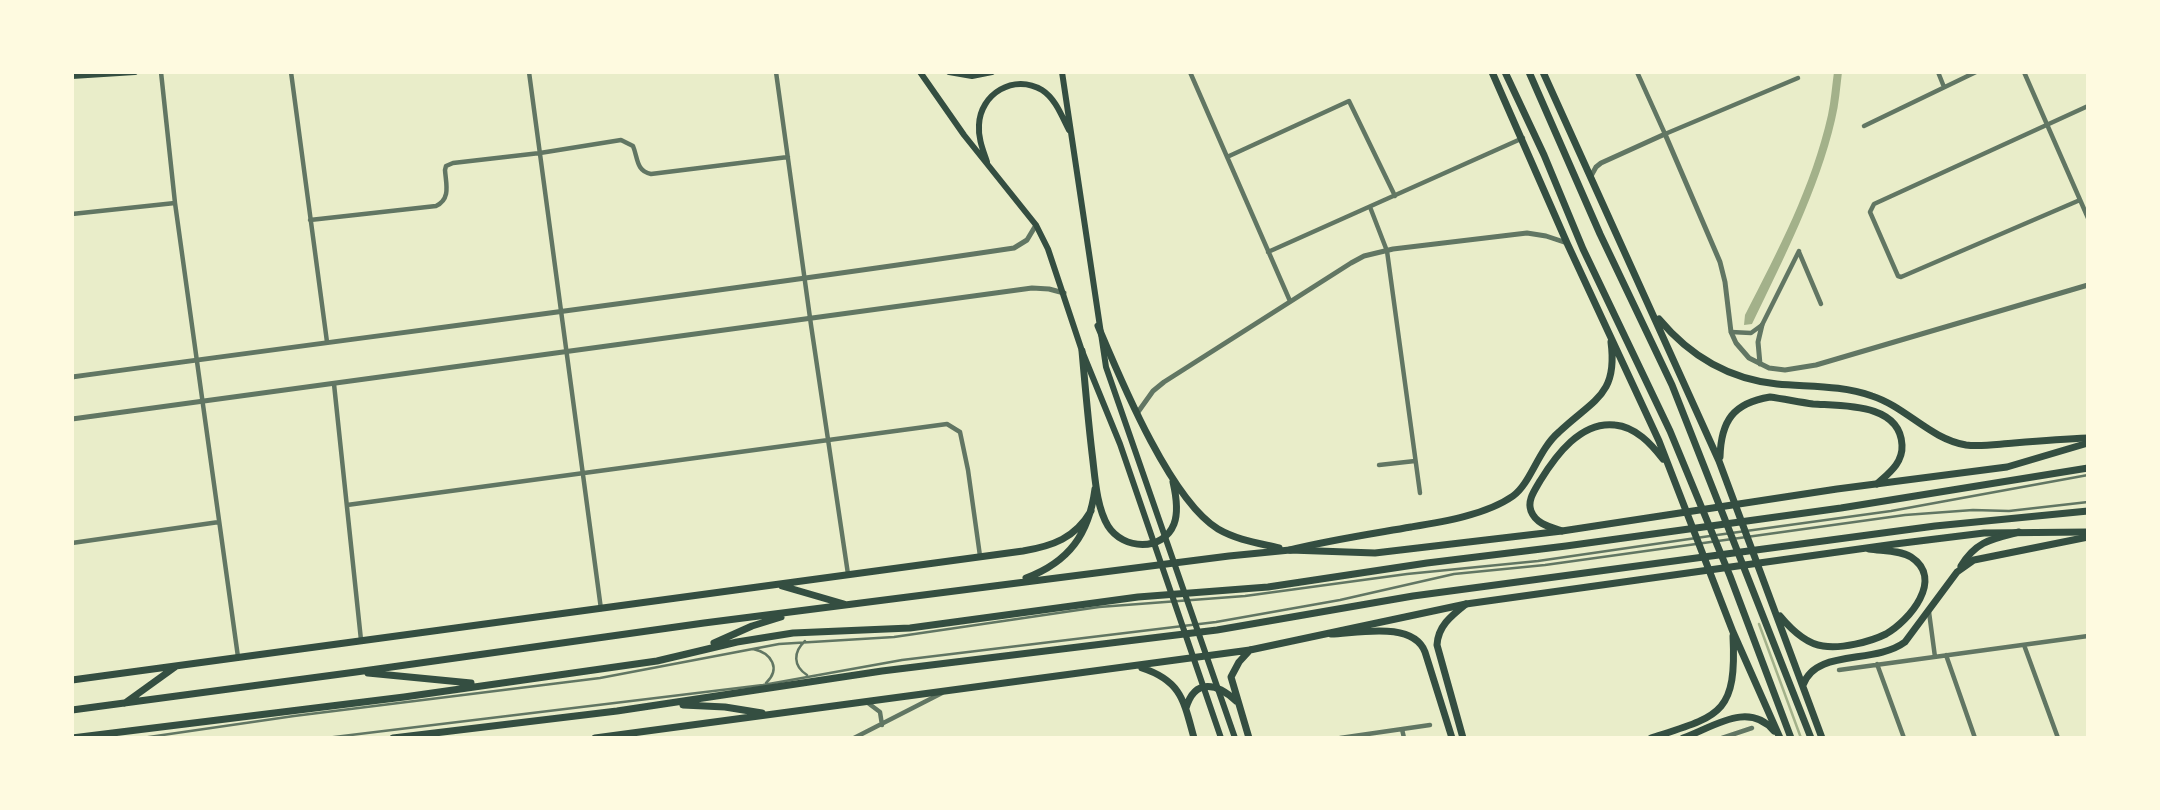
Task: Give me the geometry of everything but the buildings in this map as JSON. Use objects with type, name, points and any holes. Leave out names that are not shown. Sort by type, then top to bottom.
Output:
[{"type":"main road","points":[[72,76],[135,72]]},
{"type":"main road","points":[[920,72],[1035,225],[1048,249],[1082,351],[1120,444],[1221,738]]},
{"type":"main road","points":[[949,72],[972,76],[992,72]]},
{"type":"main road","points":[[1492,72],[1668,464],[1733,632],[1780,738]]},
{"type":"main road","points":[[1505,72],[1544,155],[1583,249],[1670,430],[1730,576],[1791,738]]},
{"type":"main road","points":[[1529,72],[1648,331],[1697,445],[1811,738]]},
{"type":"main road","points":[[1543,72],[1719,461],[1822,738]]},
{"type":"main road","points":[[1063,73],[1106,367],[1236,738]]},
{"type":"main road","points":[[990,168],[979,136],[979,119],[988,99],[1000,89],[1017,84],[1042,90],[1055,104],[1072,135]]},
{"type":"main road","points":[[1614,262],[1639,281]]},
{"type":"main road","points":[[1653,312],[1702,360],[1718,368],[1754,380],[1819,386],[1870,395],[1896,407],[1945,439],[1961,444],[2088,441]]},
{"type":"main road","points":[[1082,351],[1096,484],[1103,514],[1113,532],[1131,544],[1150,545],[1161,540],[1174,524],[1177,501],[1171,478],[1098,326]]},
{"type":"main road","points":[[1611,334],[1632,350]]},
{"type":"main road","points":[[1171,478],[1204,519],[1217,528],[1242,540],[1290,550],[1446,521],[1493,506],[1514,496],[1548,442],[1607,387],[1613,370],[1611,334]]},
{"type":"main road","points":[[1719,461],[1724,430],[1729,418],[1746,403],[1770,397],[1864,408],[1882,414],[1893,423],[1901,438],[1900,459],[1877,484]]},
{"type":"main road","points":[[1562,531],[1539,522],[1534,517],[1530,504],[1532,495],[1559,453],[1587,431],[1606,425],[1624,427],[1645,439],[1668,464]]},
{"type":"main road","points":[[72,709],[704,623],[1229,556],[1290,550],[1375,553],[1562,531],[1837,489],[2007,467],[2088,441]]},
{"type":"main road","points":[[72,738],[657,661],[737,642],[793,633],[905,628],[1138,597],[1241,590],[1841,508],[2088,468]]},
{"type":"main road","points":[[1015,583],[1044,572],[1065,557],[1080,538],[1091,511],[1096,484]]},
{"type":"main road","points":[[72,680],[1053,545],[1076,530],[1091,511]]},
{"type":"main road","points":[[393,738],[651,706],[882,671],[1217,630],[1413,596],[1844,538],[2088,511]]},
{"type":"main road","points":[[1803,686],[1813,668],[1824,663],[1878,655],[1897,648],[1912,635],[1976,547],[2019,532]]},
{"type":"main road","points":[[595,738],[1250,650],[1465,604],[1984,533],[2088,532]]},
{"type":"main road","points":[[1957,572],[1974,560],[1987,556],[2088,537]]},
{"type":"main road","points":[[1776,611],[1798,634],[1823,646],[1878,638],[1896,628],[1920,599],[1924,587],[1923,572],[1909,556],[1869,549]]},
{"type":"main road","points":[[778,584],[849,606]]},
{"type":"main road","points":[[1463,738],[1437,645],[1440,630],[1451,615],[1465,604]]},
{"type":"main road","points":[[692,652],[752,626],[799,612]]},
{"type":"main road","points":[[1331,634],[1400,631],[1418,640],[1425,652],[1452,738]]},
{"type":"main road","points":[[1651,738],[1703,721],[1717,713],[1724,705],[1733,679],[1733,632]]},
{"type":"main road","points":[[1249,738],[1231,677],[1250,650]]},
{"type":"main road","points":[[125,703],[177,666]]},
{"type":"main road","points":[[1138,667],[1158,673],[1176,688],[1186,708],[1194,738]]},
{"type":"main road","points":[[356,672],[457,683],[500,683]]},
{"type":"main road","points":[[1186,708],[1194,693],[1202,687],[1212,686],[1236,701]]},
{"type":"main road","points":[[651,706],[697,705],[769,714]]},
{"type":"main road","points":[[1683,738],[1728,719],[1748,716],[1763,721],[1780,738]]},
{"type":"main road","points":[[430,738],[464,730]]},
{"type":"street","points":[[161,72],[176,203],[239,658]]},
{"type":"street","points":[[291,72],[327,342]]},
{"type":"street","points":[[529,72],[601,609]]},
{"type":"street","points":[[776,72],[848,575]]},
{"type":"street","points":[[1190,72],[1290,301]]},
{"type":"street","points":[[1637,72],[1720,262],[1731,332],[1744,353],[1760,364],[1778,370],[1797,370],[2088,285]]},
{"type":"street","points":[[1938,72],[1944,87]]},
{"type":"street","points":[[1864,126],[1976,72]]},
{"type":"street","points":[[2024,72],[2088,218]]},
{"type":"street","points":[[1590,179],[1595,167],[1601,163],[1798,78]]},
{"type":"street","points":[[1227,157],[1349,101],[1395,196]]},
{"type":"street","points":[[2080,200],[1905,276],[1898,276],[1871,215],[1871,207],[1874,204],[2088,106]]},
{"type":"street","points":[[1268,252],[1523,138]]},
{"type":"street","points":[[310,220],[436,206],[443,202],[447,194],[446,166],[453,163],[621,140],[630,143],[635,150],[638,164],[646,173],[651,174],[788,157]]},
{"type":"street","points":[[72,214],[176,203]]},
{"type":"street","points":[[1370,206],[1387,250],[1420,493]]},
{"type":"street","points":[[72,377],[805,279],[1014,248],[1027,240],[1035,225]]},
{"type":"street","points":[[1138,412],[1153,391],[1164,382],[1350,262],[1387,250],[1527,233],[1567,243]]},
{"type":"street","points":[[1760,364],[1758,342],[1762,325],[1799,251],[1821,304]]},
{"type":"street","points":[[72,419],[1032,288],[1064,293]]},
{"type":"street","points":[[1731,332],[1751,333],[1762,325]]},
{"type":"street","points":[[334,384],[361,642]]},
{"type":"street","points":[[347,505],[951,425],[960,432],[980,556]]},
{"type":"street","points":[[1379,465],[1415,460]]},
{"type":"street","points":[[72,543],[219,523]]},
{"type":"street","points":[[1929,612],[1934,657]]},
{"type":"street","points":[[1839,670],[2088,636]]},
{"type":"street","points":[[2024,645],[2059,738]]},
{"type":"street","points":[[1946,655],[1975,738]]},
{"type":"street","points":[[1877,664],[1904,738]]},
{"type":"street","points":[[854,738],[943,693]]},
{"type":"street","points":[[867,702],[880,712],[881,725]]},
{"type":"street","points":[[1340,738],[1430,725]]},
{"type":"street","points":[[1722,738],[1752,728]]},
{"type":"street","points":[[1402,729],[1405,738]]},
{"type":"lane","points":[[142,738],[600,678],[805,641],[894,637],[1099,607],[1245,596],[1394,576],[1538,561],[1839,518],[2088,475]]},
{"type":"lane","points":[[326,738],[763,685],[902,660],[1216,622],[1340,600],[1454,574],[1545,565],[1905,514],[2009,511],[2088,502]]},
{"type":"lane","points":[[805,641],[796,654],[796,662],[803,673],[809,676]]},
{"type":"lane","points":[[752,649],[762,650],[774,664],[772,677],[763,685]]},
{"type":"shaded area","points":[[1834,72],[1842,72],[1838,102],[1820,172],[1752,324],[1744,325],[1745,315],[1782,242],[1813,167],[1828,115]]},
{"type":"waterway","points":[[1759,624],[1801,738]]}]
